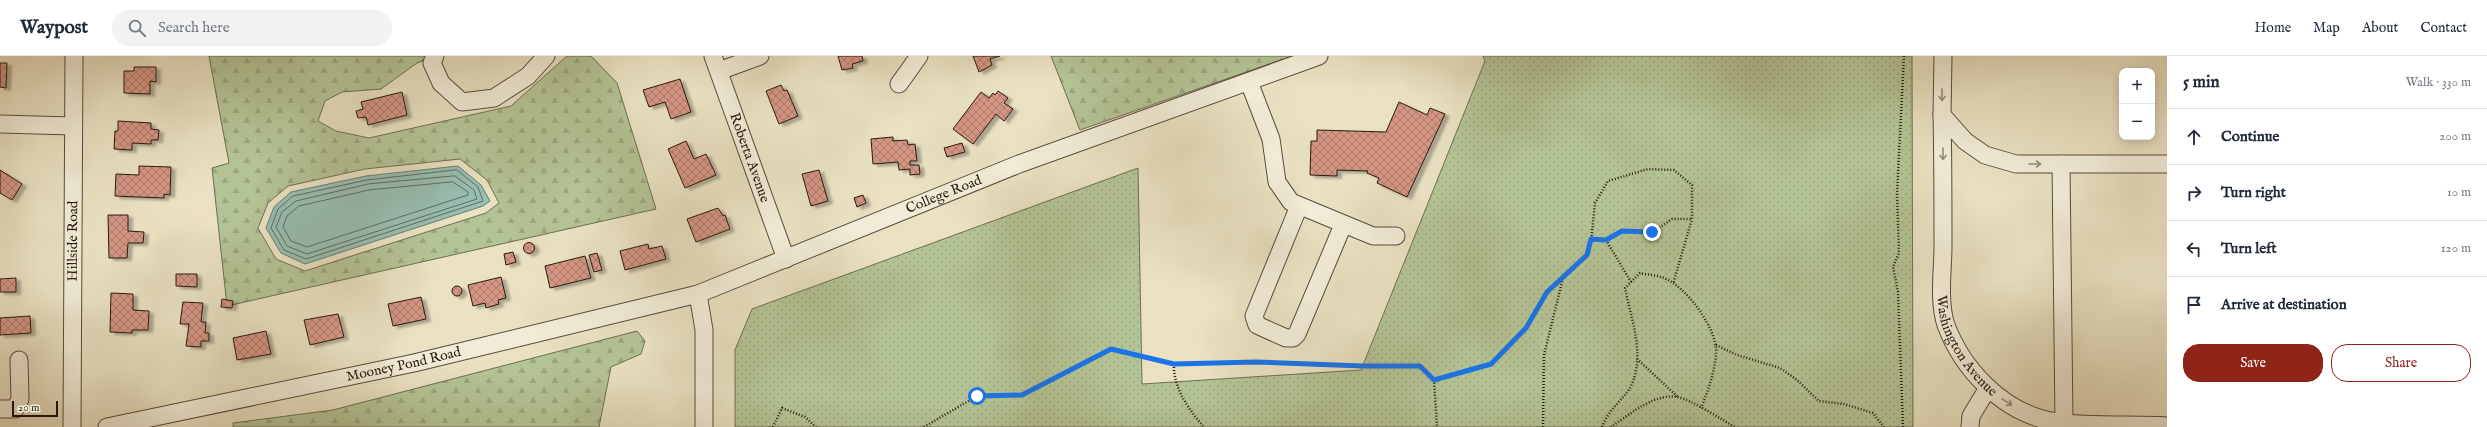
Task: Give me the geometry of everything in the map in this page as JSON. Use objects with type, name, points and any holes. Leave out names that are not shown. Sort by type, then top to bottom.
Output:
[{"type":"street","name":"Hillside Road","points":[[72,427],[74,56]]},
{"type":"street","points":[[435,56],[432,63],[441,83],[462,102],[494,98],[528,76],[546,56]]},
{"type":"street","points":[[716,63],[760,56]]},
{"type":"street","points":[[899,84],[919,56]]},
{"type":"street","name":"College Road","points":[[698,294],[1019,164],[1319,56]]},
{"type":"street","name":"Washington Avenue","points":[[1943,56],[1942,292],[1946,324],[1972,370],[1988,388],[2005,401],[2025,412],[2046,420],[2157,426]]},
{"type":"street","name":"Roberta Avenue","points":[[716,63],[786,259]]},
{"type":"street","points":[[1249,82],[1271,139],[1277,182],[1291,202],[1343,225],[1373,236],[1396,236]]},
{"type":"street","points":[[1942,115],[1965,141],[1985,155],[2016,164],[2167,164]]},
{"type":"street","points":[[0,124],[73,126]]},
{"type":"street","points":[[2061,164],[2064,422]]},
{"type":"street","points":[[1300,206],[1254,316],[1256,325],[1286,338],[1293,338],[1297,334],[1343,225]]},
{"type":"street","points":[[698,294],[704,330],[704,427]]},
{"type":"street","name":"Mooney Pond Road","points":[[107,427],[414,363],[698,294]]},
{"type":"street","points":[[0,409],[15,409],[20,398],[19,360]]},
{"type":"street","points":[[1970,427],[1971,416],[1988,388]]},
{"type":"path","points":[[1903,427],[1898,292],[1893,267],[1899,253],[1897,194],[1904,56]]},
{"type":"path","points":[[1434,380],[1491,364],[1526,328],[1547,292],[1587,255],[1591,239],[1595,203],[1608,182],[1648,170],[1674,170],[1692,185],[1692,218],[1673,284]]},
{"type":"path","points":[[1591,239],[1606,240],[1622,231],[1652,232],[1672,219],[1692,218]]},
{"type":"path","points":[[1606,240],[1631,282]]},
{"type":"path","points":[[1602,427],[1607,414],[1632,385],[1639,350],[1625,288],[1640,273],[1665,278],[1673,284],[1694,302],[1714,335],[1716,355],[1710,388],[1701,408]]},
{"type":"path","points":[[1543,427],[1544,355],[1564,276]]},
{"type":"path","points":[[1715,345],[1737,355],[1780,368],[1797,380],[1818,401],[1844,404],[1873,413],[1884,427]]},
{"type":"path","points":[[924,427],[977,396],[1022,395],[1111,349],[1174,364],[1256,362],[1362,366],[1420,366],[1434,380],[1437,427]]},
{"type":"path","points":[[1637,359],[1679,397],[1735,427]]},
{"type":"path","points":[[1174,364],[1174,370],[1185,405],[1204,427]]},
{"type":"path","points":[[1611,427],[1635,410],[1666,397],[1679,397]]},
{"type":"path","points":[[773,427],[782,408],[805,417],[816,427]]},
{"type":"green space","points":[[209,56],[435,56],[417,63],[381,89],[342,92],[325,101],[318,121],[336,131],[369,138],[511,106],[567,56],[591,56],[617,83],[656,209],[227,306],[212,168],[229,163]],"holes":[[[460,159],[487,180],[499,203],[486,213],[305,271],[276,259],[258,228],[268,203],[288,186],[365,169]]]},
{"type":"green space","points":[[1051,56],[1292,56],[1080,130]]},
{"type":"green space","points":[[1483,56],[1912,56],[1913,427],[735,427],[735,350],[752,309],[1138,168],[1142,384],[1361,370],[1485,61]]},
{"type":"green space","points":[[637,331],[645,341],[641,354],[611,367],[599,427],[233,427],[233,423],[333,410]]},
{"type":"water","points":[[458,166],[481,185],[490,201],[483,206],[305,264],[281,253],[266,228],[274,207],[291,192],[366,176]]},
{"type":"building","points":[[838,56],[862,56],[863,61],[852,64],[853,68],[842,70]]},
{"type":"building","points":[[973,56],[1000,56],[990,59],[992,65],[979,72]]},
{"type":"building","points":[[0,63],[7,63],[6,88],[0,87]]},
{"type":"building","points":[[134,67],[156,67],[156,82],[150,81],[150,94],[124,93],[124,71],[134,71]]},
{"type":"building","points":[[680,79],[691,112],[671,119],[665,102],[649,107],[643,90]]},
{"type":"building","points":[[781,85],[784,91],[787,90],[798,116],[779,124],[766,91]]},
{"type":"building","points":[[998,91],[1008,98],[1004,103],[1013,109],[1004,121],[996,114],[973,144],[953,129],[981,92],[989,98],[993,93],[995,95]]},
{"type":"building","points":[[402,92],[407,115],[368,125],[366,117],[358,118],[356,111],[363,109],[361,102]]},
{"type":"building","points":[[1399,102],[1427,115],[1430,108],[1445,114],[1407,197],[1377,183],[1379,178],[1367,173],[1368,171],[1337,170],[1337,176],[1310,175],[1311,141],[1317,141],[1317,130],[1386,132]]},
{"type":"building","points":[[118,121],[151,123],[151,129],[159,130],[158,140],[151,140],[151,144],[132,143],[132,150],[114,149],[115,131],[118,131]]},
{"type":"building","points":[[893,137],[893,141],[907,140],[908,145],[915,144],[917,161],[910,161],[910,165],[919,165],[920,174],[910,175],[910,169],[899,170],[898,162],[873,164],[871,139]]},
{"type":"building","points":[[686,141],[694,159],[706,154],[716,175],[685,188],[668,149]]},
{"type":"building","points":[[962,143],[965,152],[947,157],[944,148]]},
{"type":"building","points":[[139,166],[171,167],[170,195],[164,194],[164,198],[115,196],[116,174],[139,175]]},
{"type":"building","points":[[0,170],[22,184],[12,200],[0,193]]},
{"type":"building","points":[[819,170],[828,201],[811,206],[802,174]]},
{"type":"building","points":[[863,195],[866,203],[857,207],[854,198]]},
{"type":"building","points":[[718,208],[723,216],[725,215],[730,229],[696,242],[687,219]]},
{"type":"building","points":[[108,215],[128,215],[128,231],[144,232],[143,243],[128,243],[127,258],[109,258]]},
{"type":"building","points":[[527,243],[531,243],[533,244],[533,252],[527,253],[524,250],[524,246]]},
{"type":"building","points":[[648,244],[649,249],[662,246],[666,259],[625,270],[620,251]]},
{"type":"building","points":[[513,252],[516,262],[506,265],[504,254]]},
{"type":"building","points":[[597,253],[602,270],[594,272],[589,255]]},
{"type":"building","points":[[585,256],[591,278],[550,288],[545,266]]},
{"type":"building","points":[[176,274],[197,274],[197,287],[176,286]]},
{"type":"building","points":[[501,277],[506,298],[498,300],[499,304],[486,308],[485,303],[473,306],[468,285]]},
{"type":"building","points":[[16,278],[16,292],[0,292],[0,279]]},
{"type":"building","points":[[455,286],[459,286],[461,287],[461,295],[455,296],[452,293],[452,289]]},
{"type":"building","points":[[111,293],[133,294],[133,310],[149,311],[148,330],[132,330],[132,333],[110,332]]},
{"type":"building","points":[[421,297],[426,319],[393,326],[388,304]]},
{"type":"building","points":[[222,299],[233,301],[232,308],[221,307]]},
{"type":"building","points":[[183,302],[203,303],[201,322],[206,322],[205,333],[209,333],[209,341],[201,341],[201,347],[186,346],[189,324],[180,324]]},
{"type":"building","points":[[338,314],[344,337],[310,345],[304,320]]},
{"type":"building","points":[[30,316],[31,333],[0,335],[0,318]]},
{"type":"building","points":[[266,331],[271,354],[237,360],[233,338]]},
{"type":"route","points":[[977,396],[1022,395],[1111,349],[1174,364],[1256,362],[1362,366],[1420,366],[1434,380],[1491,364],[1526,328],[1547,292],[1587,255],[1591,239],[1606,240],[1622,231],[1652,232]]}]
